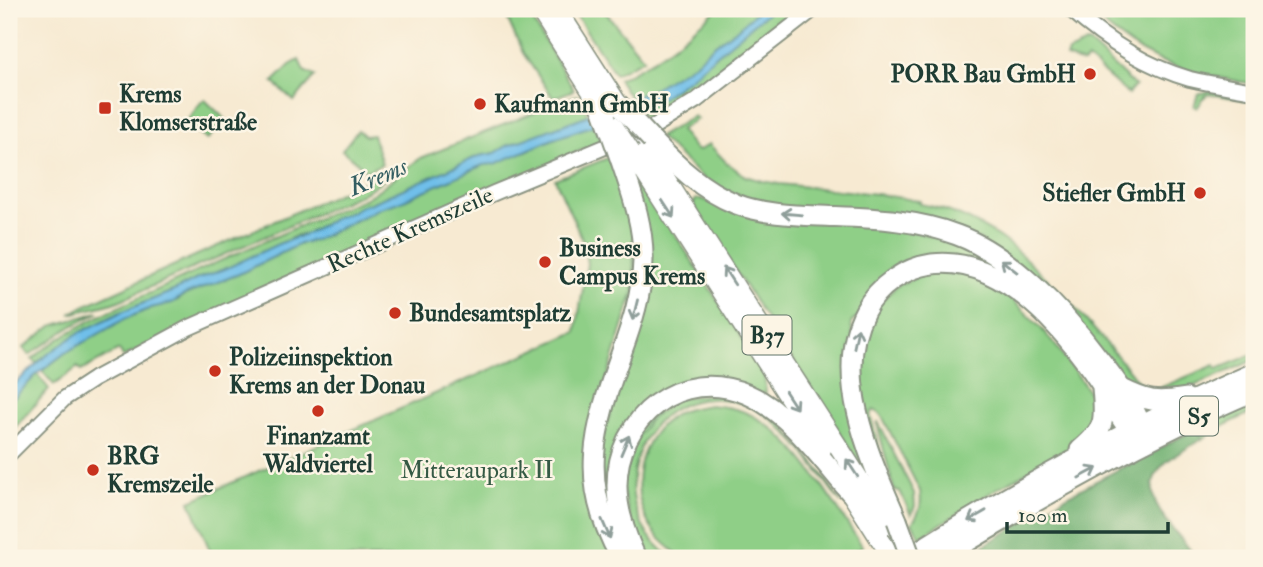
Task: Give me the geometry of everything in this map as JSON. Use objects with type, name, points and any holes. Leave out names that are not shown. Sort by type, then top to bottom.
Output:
[{"type":"highway","points":[[610,107],[637,149],[738,205],[780,214],[916,223],[959,235],[977,244],[1017,272],[1052,304],[1088,344],[1139,433]]},
{"type":"highway","points":[[610,107],[637,149],[643,260],[635,312],[604,404],[593,453],[593,476],[602,521],[621,558]]},
{"type":"highway","points":[[910,558],[887,526],[856,406],[853,379],[853,357],[865,311],[894,279],[926,265],[944,263],[969,266],[1014,288],[1049,320],[1111,386],[1153,402],[1204,395]]},
{"type":"highway","name":"S5","points":[[940,558],[1061,487],[1139,433],[1204,395],[1254,373]]},
{"type":"highway","points":[[636,558],[627,538],[618,502],[620,458],[625,440],[646,411],[675,393],[708,386],[733,389],[756,398],[785,418],[850,492]]},
{"type":"highway","points":[[1058,469],[1100,430],[1111,386]]},
{"type":"highway","name":"S5","points":[[910,558],[1058,469],[1139,433],[1254,391]]},
{"type":"main road","points":[[539,9],[588,71]]},
{"type":"main road","points":[[557,9],[588,71],[610,107]]},
{"type":"main road","name":"B37","points":[[637,149],[850,492],[887,526]]},
{"type":"main road","name":"B37","points":[[637,149],[887,526],[892,558]]},
{"type":"street","name":"Rechte Kremszeile","points":[[9,454],[65,398],[94,379],[188,328],[494,193],[653,127],[722,82],[814,9]]},
{"type":"street","points":[[1070,9],[1120,48],[1166,71],[1191,79],[1254,90]]},
{"type":"green space","points":[[503,9],[526,9],[574,90],[553,98],[523,53]]},
{"type":"green space","points":[[572,9],[603,9],[644,59],[615,74]]},
{"type":"green space","points":[[717,9],[760,9],[694,64],[631,99],[618,79],[658,56]]},
{"type":"green space","points":[[772,9],[805,9],[708,82],[646,121],[639,110],[690,78]]},
{"type":"green space","points":[[1080,9],[1252,9],[1254,84],[1198,73],[1157,60],[1132,46],[1099,21],[1094,21]]},
{"type":"green space","points":[[1089,43],[1135,86],[1128,94],[1088,59],[1083,63],[1066,57],[1068,52]]},
{"type":"green space","points":[[299,60],[304,71],[315,76],[294,101],[273,82]]},
{"type":"green space","points":[[1211,90],[1254,96],[1254,101],[1209,94],[1197,108],[1194,106],[1198,94]]},
{"type":"green space","points":[[577,95],[589,116],[509,145],[495,153],[479,156],[361,206],[306,234],[119,313],[77,334],[36,363],[32,359],[77,328],[109,311],[366,198],[421,158]]},
{"type":"green space","points":[[205,100],[225,119],[207,140],[186,122]]},
{"type":"green space","points":[[694,116],[697,119],[680,130],[695,149],[698,151],[709,144],[726,162],[745,176],[779,184],[920,201],[920,204],[951,212],[990,231],[1027,259],[1096,332],[1138,382],[1149,389],[1155,390],[1215,365],[1217,369],[1254,354],[1254,360],[1180,392],[1140,393],[980,240],[769,206],[709,184],[659,137]]},
{"type":"green space","points":[[594,125],[602,141],[123,357],[119,350],[81,371],[78,367],[54,385],[42,371],[65,353],[125,319],[239,274],[380,208],[483,165]]},
{"type":"green space","points":[[358,130],[365,136],[373,135],[382,164],[367,171],[342,150]]},
{"type":"green space","name":"Mitteraupark II","points":[[610,157],[634,221],[636,284],[592,428],[613,558],[213,558],[190,501],[576,332],[587,264],[584,243],[555,179]]},
{"type":"green space","points":[[392,170],[393,173],[364,193],[114,303],[70,314],[197,255]]},
{"type":"green space","points":[[634,171],[764,372],[766,393],[673,388],[612,472],[615,539],[598,454],[633,335]]},
{"type":"green space","points":[[697,199],[896,226],[974,249],[1037,300],[924,258],[851,323],[876,489],[692,204]]},
{"type":"green space","points":[[929,272],[967,274],[1008,295],[1056,346],[1096,405],[1092,427],[1071,447],[920,537],[912,523],[920,508],[920,491],[884,420],[874,410],[870,414],[886,477],[874,454],[859,379],[866,329],[880,302],[898,285]]},
{"type":"green space","points":[[99,312],[72,326],[29,355],[23,348],[52,326]]},
{"type":"green space","points":[[37,374],[49,389],[9,434],[9,403]]},
{"type":"green space","points":[[724,393],[781,422],[822,473],[841,503],[805,453],[773,421],[739,403],[719,399],[699,400],[680,406],[664,416],[640,448],[633,476],[636,510],[647,532],[671,558],[642,558],[621,486],[639,427],[678,398]]},
{"type":"green space","points":[[1254,403],[1254,411],[1202,439],[1198,428]]},
{"type":"green space","points":[[710,405],[742,411],[761,420],[779,434],[811,470],[863,547],[835,558],[682,558],[664,543],[645,517],[640,501],[638,484],[645,451],[664,423],[678,413]]},
{"type":"green space","points":[[878,422],[914,493],[915,506],[911,515],[900,491],[894,490]]},
{"type":"green space","points":[[1198,428],[1202,439],[1170,459],[1158,472],[1153,484],[1159,510],[1196,558],[963,558],[1067,496]]},
{"type":"water","name":"Krems","points":[[760,9],[772,9],[690,78],[655,102],[553,139],[495,164],[483,165],[380,208],[239,274],[182,296],[172,303],[125,319],[65,353],[37,374],[9,403],[9,389],[48,354],[77,334],[119,313],[306,234],[361,206],[479,156],[495,153],[509,145],[651,90],[694,64]]},
{"type":"place","name":"PORR Bau GmbH","points":[[1090,74]]},
{"type":"place","name":"Kaufmann GmbH","points":[[480,104]]},
{"type":"place","name":"Krems Klomserstraße","points":[[105,108]]},
{"type":"place","name":"Stiefler GmbH","points":[[1200,193]]},
{"type":"place","name":"Business Campus Krems","points":[[545,262]]},
{"type":"place","name":"Bundesamtsplatz","points":[[395,313]]},
{"type":"place","name":"Polizeiinspektion Krems an der Donau","points":[[215,371]]},
{"type":"place","name":"Finanzamt Waldviertel","points":[[318,411]]},
{"type":"place","name":"BRG Kremszeile","points":[[93,470]]}]
